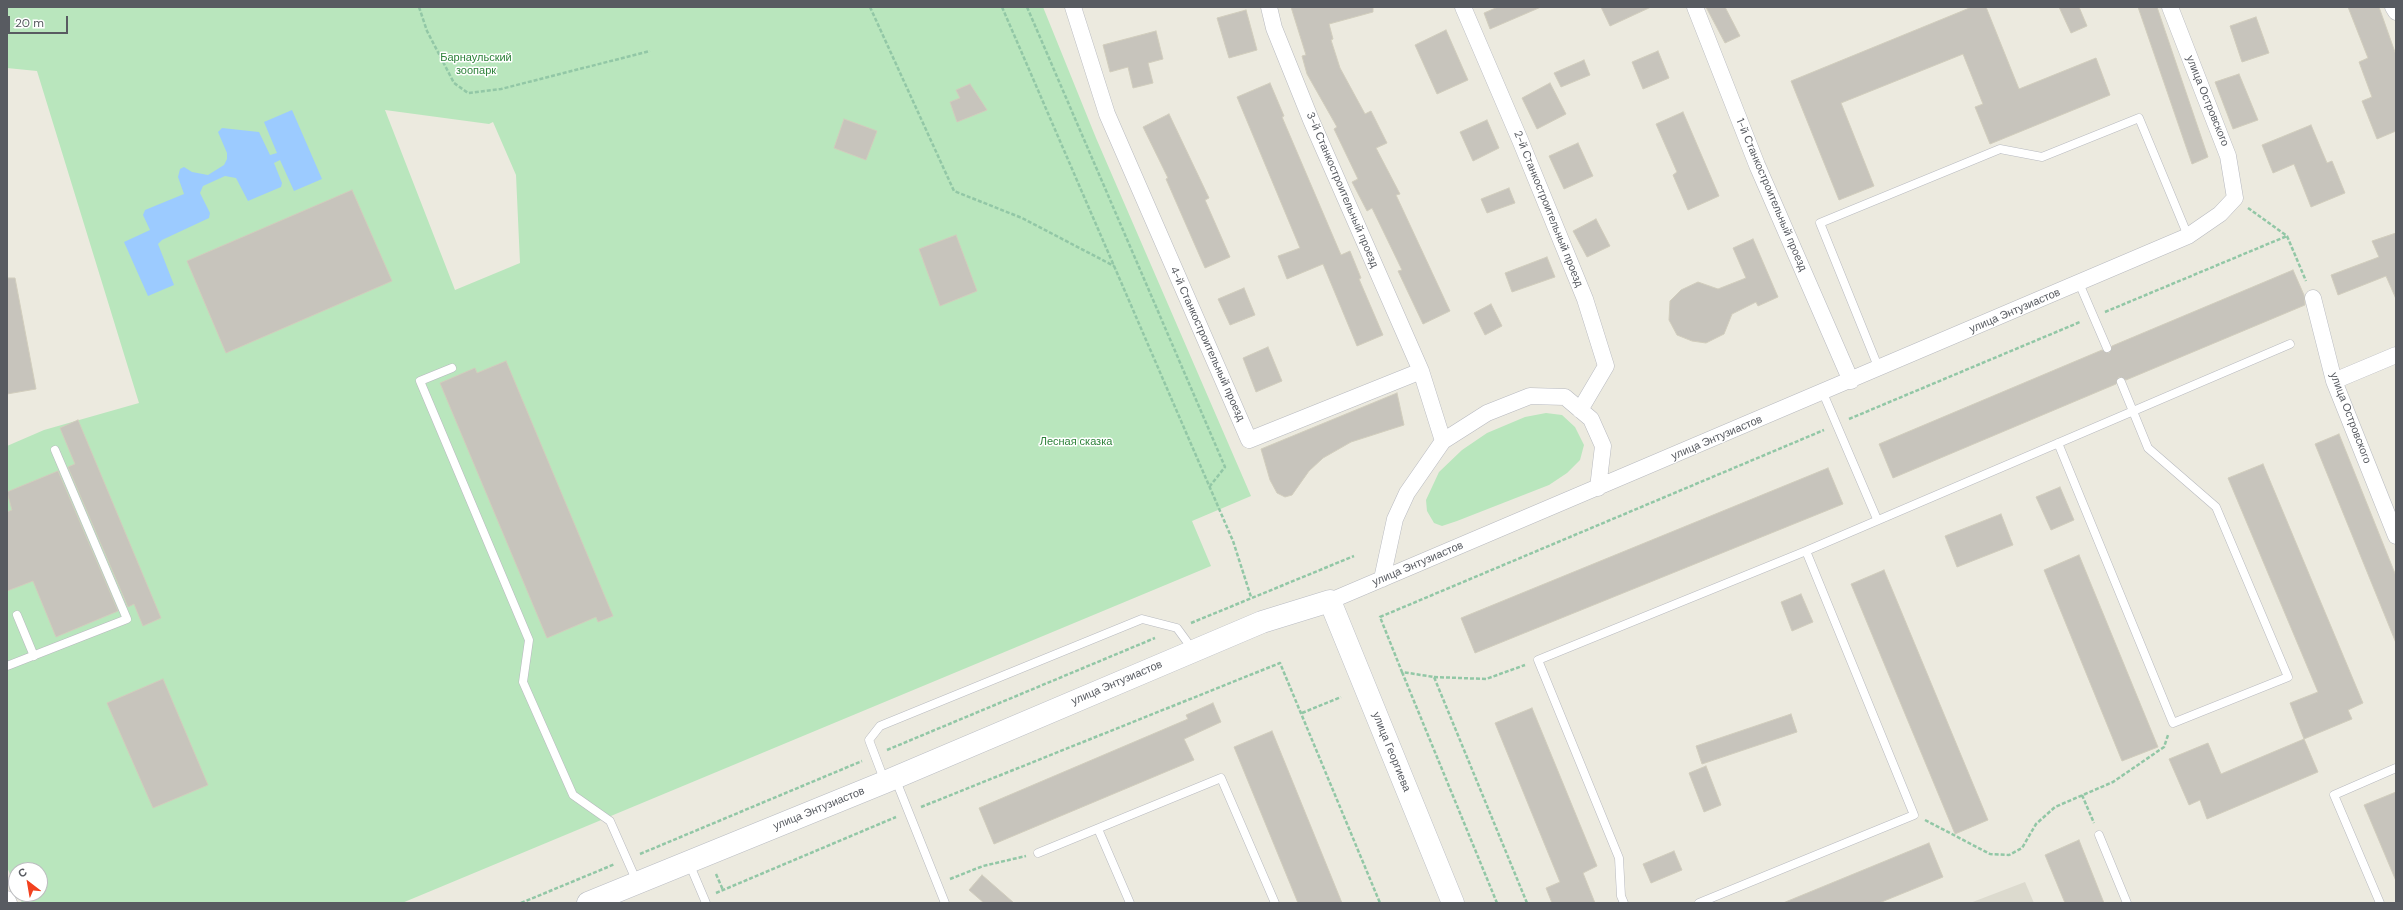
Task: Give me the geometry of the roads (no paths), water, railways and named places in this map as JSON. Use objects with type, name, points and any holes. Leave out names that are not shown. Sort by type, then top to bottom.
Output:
[{"type":"street","name":"4-й Станкостроительный проезд","points":[[1073,7],[1107,114],[1249,440],[1421,371]]},
{"type":"street","name":"3-й Станкостроительный проезд","points":[[1269,7],[1274,28],[1311,120],[1421,371]]},
{"type":"street","name":"2-й Станкостроительный проезд","points":[[1463,7],[1520,140],[1585,299],[1606,366],[1580,410]]},
{"type":"street","name":"1-й Станкостроительный проезд","points":[[1695,7],[1757,165],[1851,381]]},
{"type":"street","name":"улица Островского","points":[[2170,7],[2228,156],[2235,198]]},
{"type":"street","points":[[2393,7],[2396,12]]},
{"type":"street","name":"улица Энтузиастов","points":[[588,903],[890,780],[1262,622],[1330,601],[1823,393],[2188,236],[2220,214],[2235,198]]},
{"type":"street","name":"улица Островского","points":[[2313,298],[2334,380],[2396,536]]},
{"type":"street","points":[[2334,380],[2396,355]]},
{"type":"street","points":[[1421,371],[1443,441]]},
{"type":"street","points":[[1382,579],[1395,519],[1407,493],[1443,441],[1487,413],[1530,396],[1565,397],[1591,419],[1604,446],[1598,488]]},
{"type":"street","name":"улица Георгиева","points":[[1330,601],[1452,903]]},
{"type":"street","points":[[7,899],[9,903]]},
{"type":"lane","points":[[1879,369],[1820,223],[2000,149],[2042,157],[2139,118],[2188,236]]},
{"type":"lane","points":[[2079,283],[2107,348]]},
{"type":"lane","points":[[1624,903],[1621,896],[1619,858],[1538,660],[1806,550],[2290,344]]},
{"type":"lane","points":[[452,368],[420,382],[529,640],[523,682],[573,795],[610,821],[638,883]]},
{"type":"lane","points":[[2058,442],[2173,724],[2288,677],[2216,507],[2148,448],[2120,382]]},
{"type":"lane","points":[[1823,393],[1877,519]]},
{"type":"lane","points":[[7,666],[127,619],[55,450]]},
{"type":"lane","points":[[1699,903],[1914,815],[1806,550]]},
{"type":"lane","points":[[17,615],[34,656]]},
{"type":"lane","points":[[946,903],[909,812],[869,740],[880,726],[1142,619],[1177,628],[1194,650]]},
{"type":"lane","points":[[2380,903],[2334,795],[2396,768]]},
{"type":"lane","points":[[1038,854],[1221,778],[1276,903]]},
{"type":"lane","points":[[1098,829],[1130,903]]},
{"type":"lane","points":[[2099,835],[2127,903]]},
{"type":"lane","points":[[689,862],[705,900]]},
{"type":"water","points":[[292,110],[322,179],[294,191],[280,160],[274,163],[282,183],[281,187],[248,201],[236,178],[225,176],[203,186],[200,193],[210,213],[209,218],[162,240],[158,244],[174,285],[148,296],[124,242],[150,230],[143,215],[145,210],[184,194],[178,177],[180,169],[184,167],[192,172],[208,175],[224,165],[227,159],[227,153],[218,132],[222,128],[259,132],[270,155],[277,153],[264,122]]},
{"type":"park label","name":"Барнаульский зоопарк","points":[[476,64]]},
{"type":"park label","name":"Лесная сказка","points":[[1076,442]]}]
